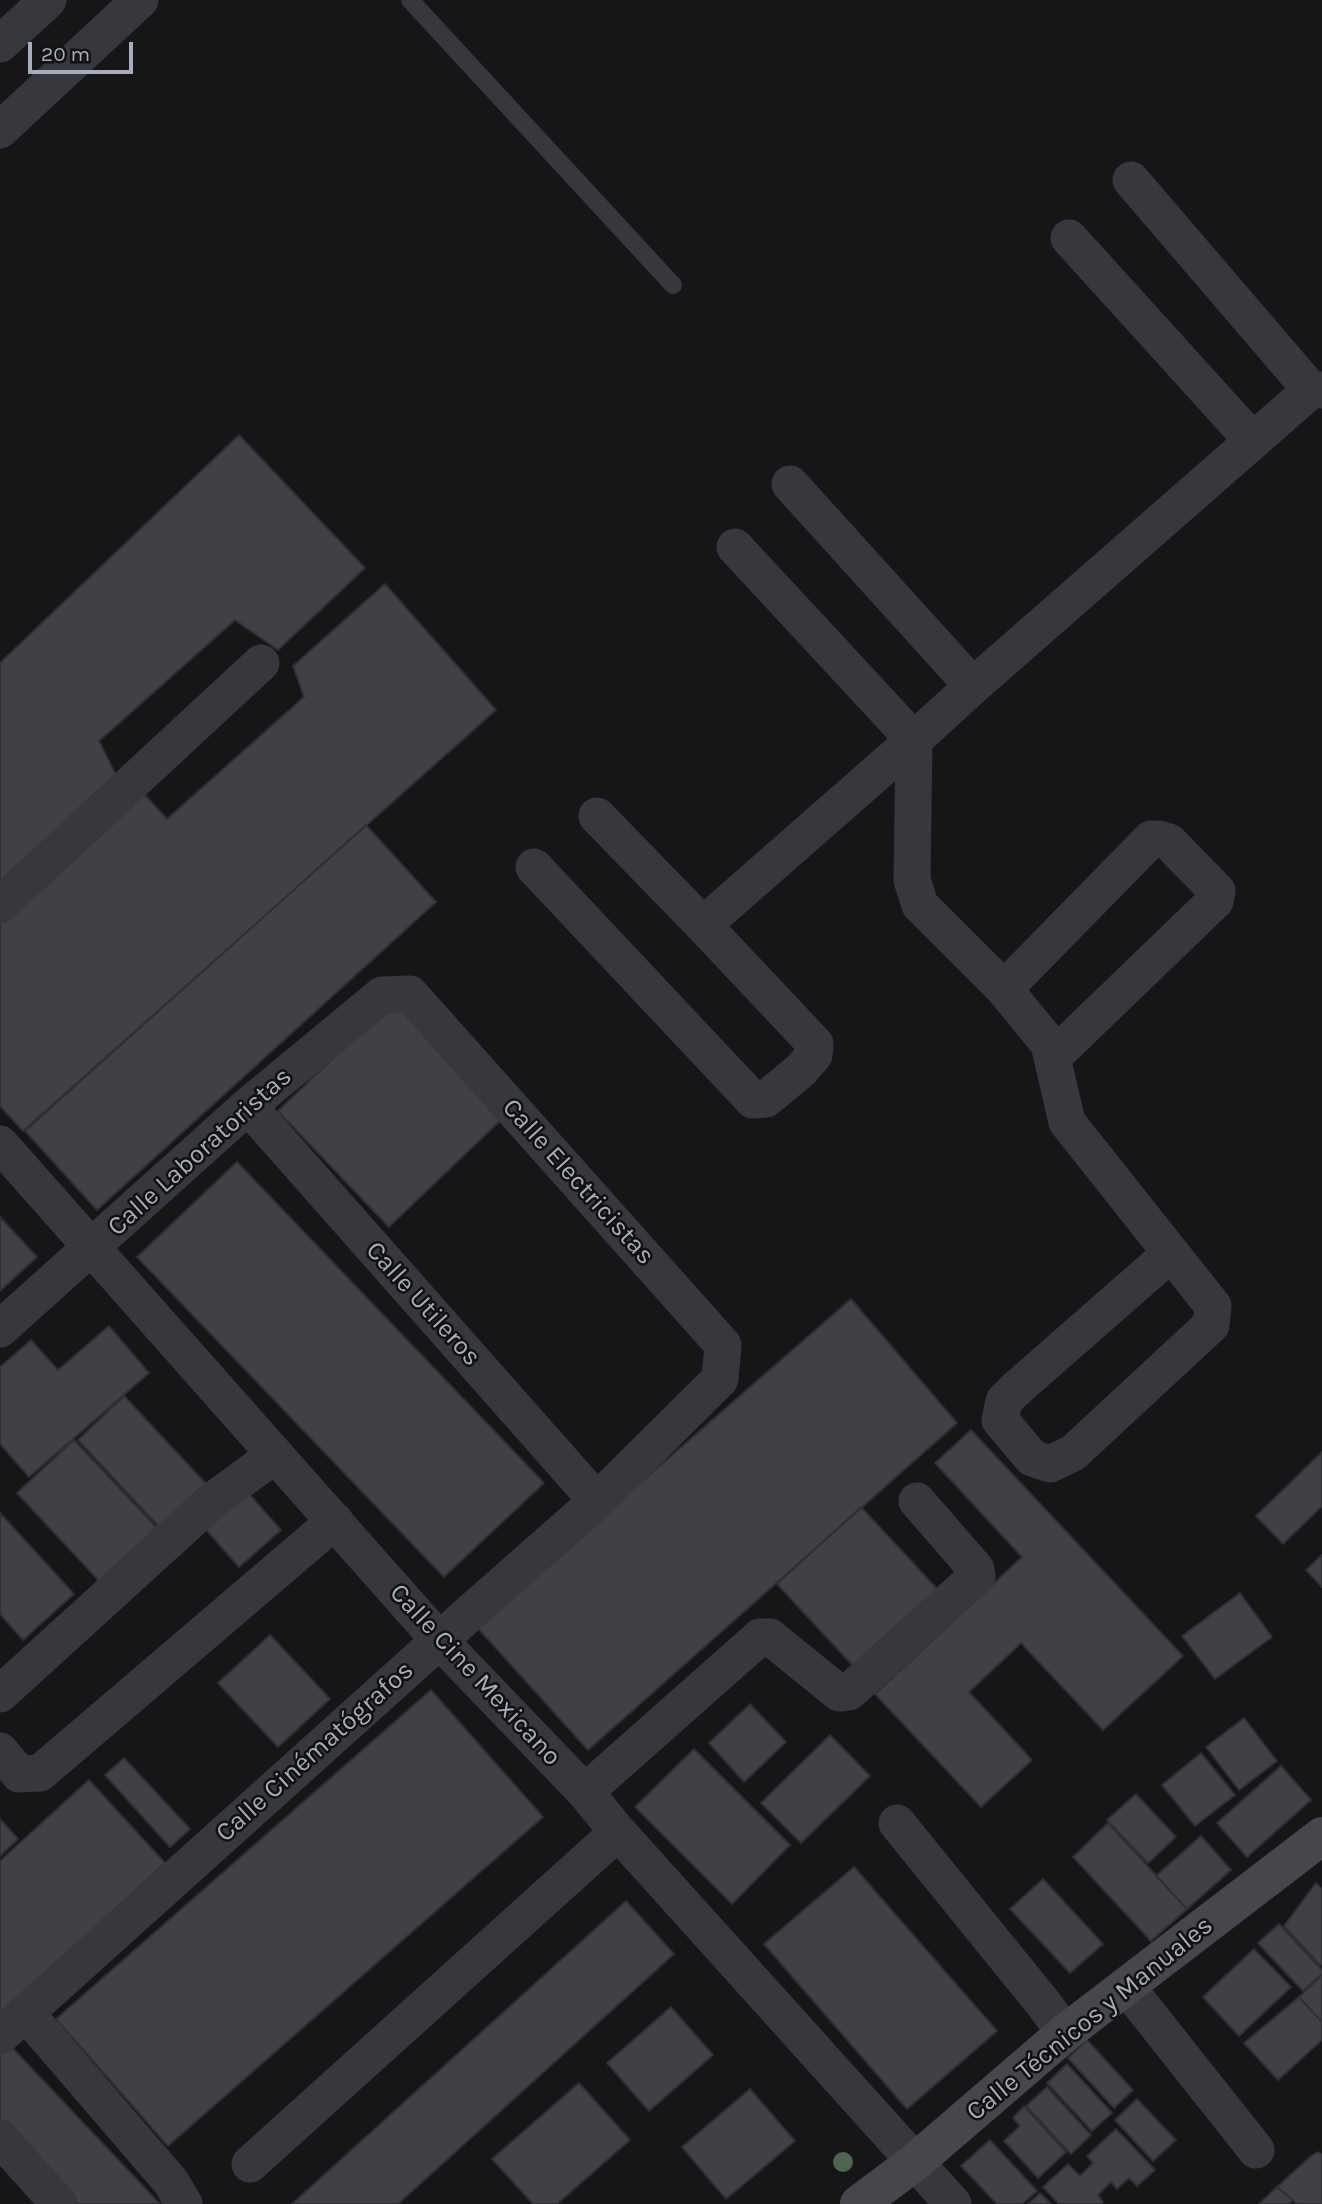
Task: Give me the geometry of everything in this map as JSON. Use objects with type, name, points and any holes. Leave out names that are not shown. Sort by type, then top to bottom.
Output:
[{"type":"street","points":[[0,44],[48,0]]},
{"type":"street","points":[[0,130],[140,0]]},
{"type":"street","points":[[704,925],[1254,440],[1317,390],[1131,180]]},
{"type":"street","points":[[1069,238],[1254,440]]},
{"type":"street","points":[[790,484],[973,686]]},
{"type":"street","points":[[735,547],[914,740],[912,880],[920,905],[1004,989],[1049,1044],[1067,1122],[1213,1306],[1211,1325],[1073,1453],[1050,1464],[1032,1458],[1000,1420],[1004,1401],[1170,1254]]},
{"type":"street","points":[[0,905],[261,663]]},
{"type":"street","points":[[534,867],[753,1100],[766,1098],[801,1070],[814,1055],[815,1044],[597,816]]},
{"type":"street","points":[[1004,989],[1151,839],[1169,842],[1217,891],[1215,901],[1052,1058]]},
{"type":"street","name":"Calle Laboratoristas","points":[[0,1329],[248,1106],[383,995],[410,994]]},
{"type":"street","name":"Calle Electricistas","points":[[410,994],[723,1345],[720,1379]]},
{"type":"street","name":"Calle Utileros","points":[[248,1106],[597,1501]]},
{"type":"street","name":"Calle Cine Mexicano","points":[[0,1144],[440,1641],[585,1792],[953,2204]]},
{"type":"street","name":"Calle Cinématógrafos","points":[[13,2024],[597,1501],[720,1379]]},
{"type":"street","points":[[0,1694],[212,1501],[275,1455]]},
{"type":"street","points":[[585,1792],[760,1637],[770,1637],[839,1693],[849,1692],[977,1576],[976,1569],[917,1501]]},
{"type":"street","points":[[0,1751],[19,1774],[40,1773],[335,1521]]},
{"type":"street","points":[[897,1823],[1065,2033]]},
{"type":"street","points":[[250,2164],[618,1832]]},
{"type":"street","name":"Calle Técnicos y Manuales","points":[[859,2204],[915,2162],[1065,2033],[1322,1836]]},
{"type":"street","points":[[1126,1986],[1256,2150]]},
{"type":"street","points":[[13,2024],[171,2182],[184,2203]]},
{"type":"street","points":[[0,2138],[59,2204]]},
{"type":"lane","points":[[410,0],[673,285]]},
{"type":"building","points":[[239,435],[365,568],[278,650],[235,620],[99,741],[117,777],[0,885],[0,663]]},
{"type":"building","points":[[385,584],[496,710],[23,1131],[0,1106],[0,919],[142,792],[167,819],[304,697],[293,666]]},
{"type":"building","points":[[366,825],[436,902],[97,1210],[25,1131]]},
{"type":"building","points":[[396,998],[507,1114],[389,1227],[278,1111]]},
{"type":"building","points":[[237,1162],[544,1483],[444,1577],[137,1257]]},
{"type":"building","points":[[0,1217],[37,1257],[0,1291]]},
{"type":"building","points":[[851,1299],[957,1423],[588,1750],[476,1626]]},
{"type":"building","points":[[109,1326],[149,1373],[29,1477],[0,1444],[0,1367],[31,1340],[58,1370]]},
{"type":"building","points":[[124,1396],[209,1487],[162,1530],[78,1440]]},
{"type":"building","points":[[971,1430],[1183,1656],[1103,1730],[1021,1643],[969,1692],[1032,1760],[981,1807],[875,1694],[1022,1557],[935,1463]]},
{"type":"building","points":[[74,1440],[157,1528],[100,1582],[17,1493]]},
{"type":"building","points":[[1322,1452],[1322,1506],[1283,1544],[1256,1516]]},
{"type":"building","points":[[243,1487],[281,1530],[239,1567],[201,1524]]},
{"type":"building","points":[[861,1507],[941,1593],[857,1670],[777,1584]]},
{"type":"building","points":[[0,1513],[74,1594],[23,1640],[0,1614]]},
{"type":"building","points":[[1322,1555],[1322,1587],[1306,1570]]},
{"type":"building","points":[[1240,1593],[1272,1637],[1215,1679],[1182,1636]]},
{"type":"building","points":[[270,1635],[330,1699],[278,1747],[218,1683]]},
{"type":"building","points":[[431,1690],[543,1817],[168,2146],[56,2019]]},
{"type":"building","points":[[750,1704],[786,1742],[744,1782],[709,1743]]},
{"type":"building","points":[[1244,1718],[1277,1761],[1239,1790],[1206,1747]]},
{"type":"building","points":[[830,1735],[870,1776],[801,1843],[761,1803]]},
{"type":"building","points":[[694,1749],[790,1845],[732,1904],[635,1807]]},
{"type":"building","points":[[1201,1753],[1235,1795],[1195,1826],[1162,1785]]},
{"type":"building","points":[[124,1758],[190,1829],[170,1847],[105,1775]]},
{"type":"building","points":[[1281,1766],[1311,1800],[1247,1857],[1217,1823]]},
{"type":"building","points":[[89,1780],[165,1863],[0,2015],[0,1861]]},
{"type":"building","points":[[1136,1794],[1176,1837],[1148,1863],[1107,1820]]},
{"type":"building","points":[[0,1819],[18,1839],[0,1856]]},
{"type":"building","points":[[1108,1823],[1187,1909],[1151,1941],[1073,1857]]},
{"type":"building","points":[[1201,1836],[1231,1870],[1187,1909],[1156,1876]]},
{"type":"building","points":[[854,1867],[997,2031],[907,2109],[764,1944]]},
{"type":"building","points":[[1043,1879],[1103,1944],[1070,1973],[1010,1909]]},
{"type":"building","points":[[1316,1883],[1322,1889],[1320,1965],[1284,1926]]},
{"type":"building","points":[[626,1901],[674,1954],[398,2204],[292,2204]]},
{"type":"building","points":[[1279,1924],[1322,1970],[1322,1974],[1303,1991],[1258,1943]]},
{"type":"building","points":[[1254,1949],[1291,1987],[1239,2036],[1203,1997]]},
{"type":"building","points":[[1322,1975],[1322,2022],[1299,1997]]},
{"type":"building","points":[[1299,1997],[1322,2022],[1322,2040],[1278,2080],[1244,2043]]},
{"type":"building","points":[[671,2007],[713,2055],[649,2111],[607,2063]]},
{"type":"building","points":[[2,2037],[160,2204],[71,2204],[0,2129]]},
{"type":"building","points":[[1087,2040],[1133,2090],[1114,2108],[1068,2058]]},
{"type":"building","points":[[1067,2064],[1112,2113],[1092,2131],[1047,2083]]},
{"type":"building","points":[[579,2083],[630,2140],[557,2204],[533,2204],[492,2159]]},
{"type":"building","points":[[1047,2087],[1091,2135],[1071,2154],[1026,2106]]},
{"type":"building","points":[[750,2089],[795,2141],[726,2199],[682,2147]]},
{"type":"building","points":[[1137,2099],[1176,2140],[1153,2161],[1115,2120]]},
{"type":"building","points":[[1024,2106],[1066,2152],[1038,2178],[1004,2141],[1020,2126],[1013,2118]]},
{"type":"building","points":[[1116,2129],[1155,2170],[1137,2186],[1129,2178],[1117,2189],[1111,2182],[1098,2195],[1103,2202],[1101,2204],[1059,2204],[1043,2187],[1068,2164],[1080,2176],[1093,2163],[1087,2156]]},
{"type":"building","points":[[990,2140],[1037,2191],[1022,2204],[997,2204],[961,2166]]},
{"type":"building","points":[[1318,2152],[1322,2155],[1322,2204],[1297,2204],[1277,2187]]},
{"type":"building","points":[[1277,2187],[1293,2200],[1289,2204],[1259,2204]]},
{"type":"building","points":[[1040,2193],[1051,2204],[1028,2204]]}]
